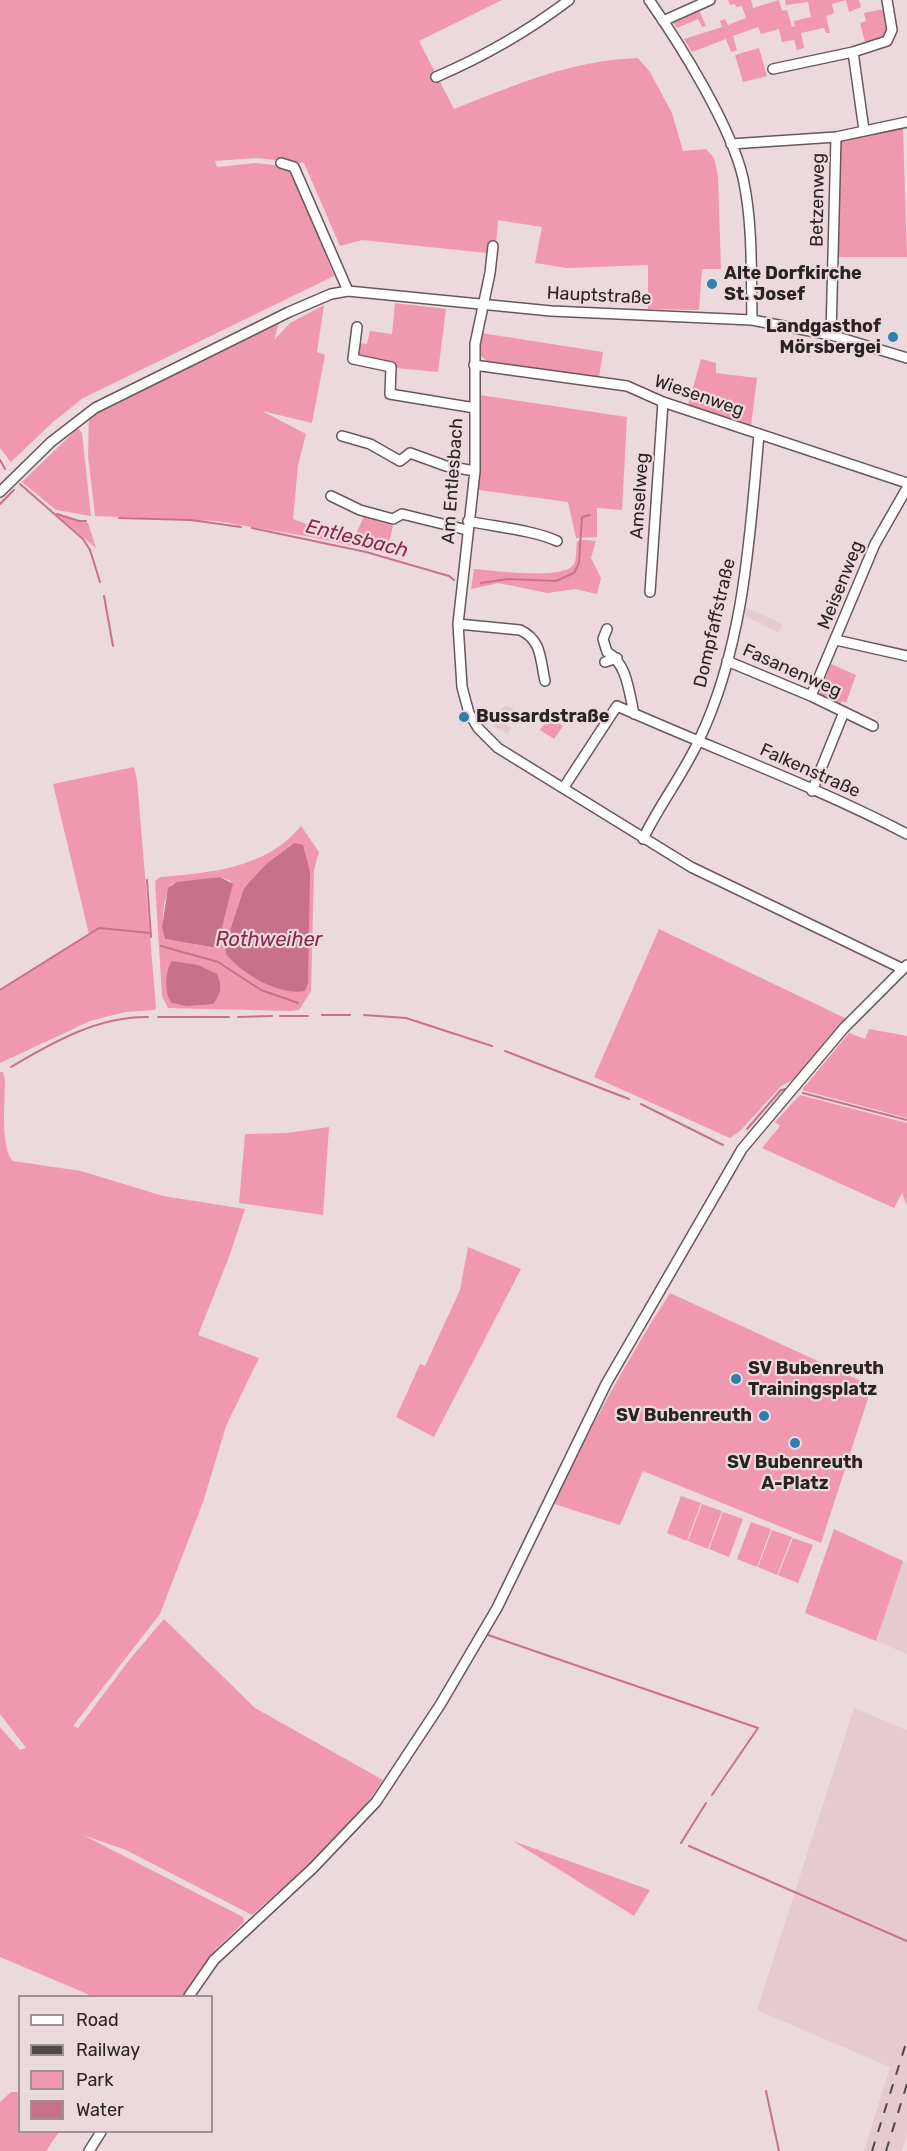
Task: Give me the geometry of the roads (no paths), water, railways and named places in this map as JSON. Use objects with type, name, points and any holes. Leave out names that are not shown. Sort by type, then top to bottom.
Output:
[{"type":"street","points":[[436,77],[486,56],[528,31],[569,0]]},
{"type":"street","points":[[649,0],[701,84],[731,144],[743,177],[747,205],[752,320]]},
{"type":"street","points":[[663,21],[710,0]]},
{"type":"street","points":[[774,69],[882,44],[891,38],[892,26],[886,0]]},
{"type":"street","points":[[853,52],[864,130]]},
{"type":"street","points":[[731,144],[836,137],[907,122]]},
{"type":"street","name":"Betzenweg","points":[[831,335],[836,137]]},
{"type":"street","points":[[281,163],[294,167],[348,291]]},
{"type":"street","name":"Am Entlesbach","points":[[458,624],[467,525],[475,471],[474,365],[478,326],[484,306],[493,246]]},
{"type":"street","name":"Hauptstraße","points":[[0,492],[51,442],[95,408],[289,312],[331,294],[348,291],[484,306],[752,320],[831,335],[907,358]]},
{"type":"street","points":[[357,327],[353,359],[391,367],[390,394],[475,408]]},
{"type":"street","name":"Wiesenweg","points":[[474,365],[627,387],[663,402],[907,483]]},
{"type":"street","name":"Amselweg","points":[[650,592],[663,402]]},
{"type":"street","name":"Dompfaffstraße","points":[[643,839],[699,740],[727,661],[746,565],[759,434]]},
{"type":"street","points":[[342,436],[370,444],[400,460],[410,453],[446,466],[475,471]]},
{"type":"street","name":"Meisenweg","points":[[811,696],[875,544],[907,488]]},
{"type":"street","points":[[330,495],[371,513],[393,519],[402,514],[467,525],[539,532],[557,541]]},
{"type":"street","points":[[190,1995],[214,1960],[346,1835],[376,1802],[409,1754],[497,1608],[606,1384],[742,1149],[844,1028],[905,967],[757,900],[691,867],[498,748],[478,728],[469,713],[462,687],[458,624],[520,630],[529,634],[536,641],[545,681]]},
{"type":"street","points":[[607,629],[603,639],[607,652],[617,658],[627,674],[634,714]]},
{"type":"street","points":[[836,640],[907,656]]},
{"type":"street","points":[[605,662],[617,658]]},
{"type":"street","name":"Fasanenweg","points":[[727,661],[811,696],[873,726]]},
{"type":"street","points":[[564,787],[617,706],[634,714]]},
{"type":"street","name":"Fasanenweg","points":[[812,791],[844,712]]},
{"type":"street","name":"Falkenstraße","points":[[634,714],[699,740],[907,834]]},
{"type":"street","points":[[88,2151],[100,2133]]},
{"type":"water","name":"Rothweiher","points":[[294,843],[303,845],[310,872],[308,983],[305,991],[295,992],[273,987],[251,976],[226,954],[225,945],[244,888],[266,864]]},
{"type":"water","name":"Rothweiher","points":[[220,877],[233,884],[217,948],[165,939],[162,927],[168,888],[177,882]]},
{"type":"water","name":"Rothweiher","points":[[172,961],[198,965],[217,974],[220,989],[213,1004],[187,1006],[172,1003],[166,982]]},
{"type":"waterway","points":[[0,460],[5,469]]},
{"type":"waterway","points":[[20,484],[83,539],[90,550],[100,582]]},
{"type":"waterway","points":[[0,504],[14,490]]},
{"type":"waterway","points":[[57,514],[86,521]]},
{"type":"waterway","name":"Entlesbach","points":[[481,583],[508,579],[556,581],[574,573],[579,563],[582,517],[590,515]]},
{"type":"waterway","points":[[119,518],[191,520],[241,527]]},
{"type":"waterway","name":"Entlesbach","points":[[252,528],[366,552],[449,576],[454,580]]},
{"type":"waterway","points":[[104,596],[113,646]]},
{"type":"waterway","points":[[147,880],[151,937]]},
{"type":"waterway","points":[[0,990],[99,928],[151,933]]},
{"type":"waterway","points":[[161,946],[218,962],[261,990],[298,1003]]},
{"type":"waterway","points":[[322,1015],[350,1015]]},
{"type":"waterway","points":[[364,1015],[406,1018],[492,1046]]},
{"type":"waterway","points":[[238,1017],[272,1016]]},
{"type":"waterway","points":[[280,1016],[308,1016]]},
{"type":"waterway","points":[[11,1067],[77,1032],[112,1021],[148,1017]]},
{"type":"waterway","points":[[158,1017],[229,1017]]},
{"type":"waterway","points":[[505,1051],[629,1099]]},
{"type":"waterway","points":[[747,1129],[781,1090],[787,1089]]},
{"type":"waterway","points":[[803,1093],[907,1120]]},
{"type":"waterway","points":[[641,1104],[723,1145]]},
{"type":"waterway","points":[[488,1635],[758,1728],[712,1795]]},
{"type":"waterway","points":[[681,1843],[706,1803]]},
{"type":"waterway","points":[[689,1846],[907,1941]]},
{"type":"waterway","points":[[766,2091],[779,2151]]},
{"type":"railway","points":[[872,2151],[907,2040]]},
{"type":"railway","points":[[886,2151],[907,2084]]},
{"type":"place","name":"Alte Dorfkirche St. Josef","points":[[712,284]]},
{"type":"place","name":"Landgasthof Mörsbergei","points":[[893,337]]},
{"type":"place","name":"Bussardstraße","points":[[464,717]]},
{"type":"place","name":"SV Bubenreuth Trainingsplatz","points":[[736,1379]]},
{"type":"place","name":"SV Bubenreuth","points":[[764,1416]]},
{"type":"place","name":"SV Bubenreuth A-Platz","points":[[795,1443]]}]
